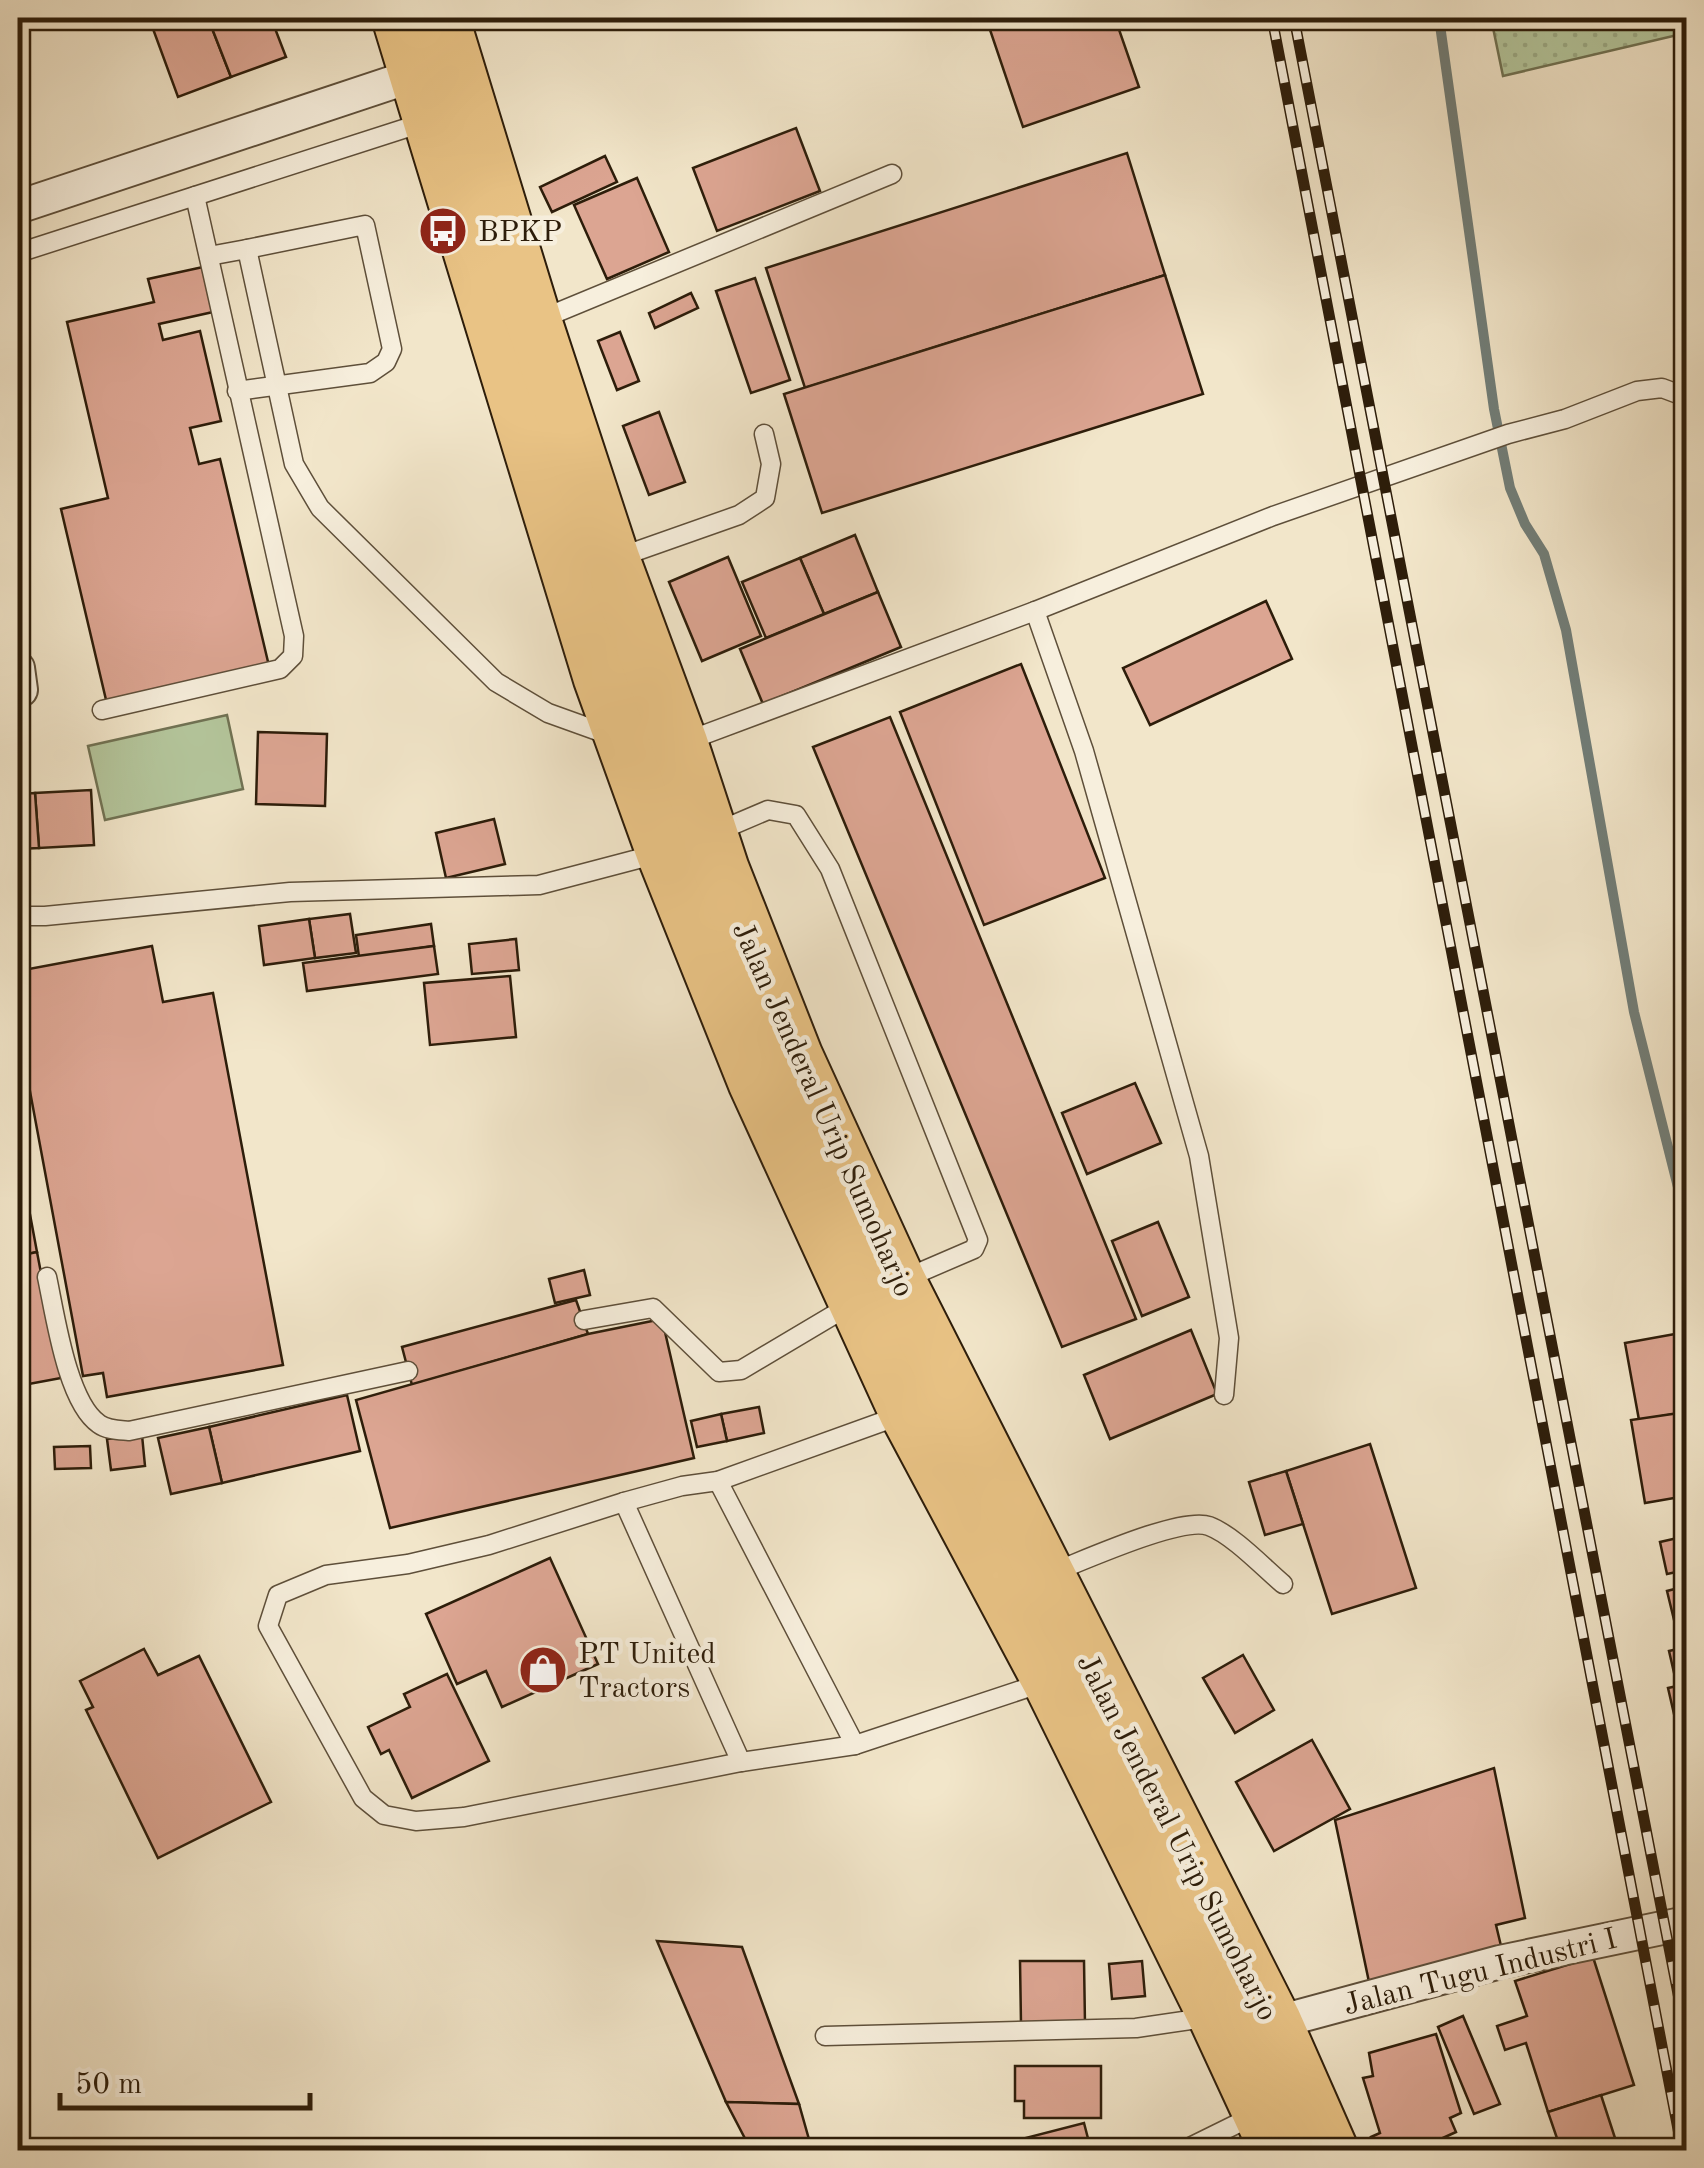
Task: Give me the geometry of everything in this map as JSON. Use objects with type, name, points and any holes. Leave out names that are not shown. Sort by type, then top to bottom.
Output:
[{"type":"highway","name":"Jalan Jenderal Urip Sumoharjo","points":[[400,18],[520,416],[652,742],[686,844],[795,1057],[877,1292],[907,1412],[1050,1680],[1270,2132]]},
{"type":"highway","name":"Jalan Jenderal Urip Sumoharjo","points":[[440,18],[612,560],[652,742]]},
{"type":"highway","name":"Jalan Jenderal Urip Sumoharjo","points":[[877,1292],[1044,1576],[1274,2023],[1330,2150]]},
{"type":"street","points":[[18,207],[424,97]]},
{"type":"street","name":"Jalan Tugu Industri I","points":[[1274,2023],[1500,1962],[1686,1923]]},
{"type":"lane","points":[[18,253],[195,196],[424,97]]},
{"type":"lane","points":[[534,322],[892,174]]},
{"type":"lane","points":[[102,710],[280,669],[293,656],[294,636],[195,196]]},
{"type":"lane","points":[[209,256],[364,225],[391,335],[392,348],[386,362],[370,373],[237,391]]},
{"type":"lane","points":[[247,249],[294,464],[320,508],[496,682],[548,713],[652,742],[1034,611],[1273,516],[1508,434],[1565,419],[1637,391],[1662,388],[1686,397]]},
{"type":"lane","points":[[612,560],[739,515],[765,498],[772,464],[764,434]]},
{"type":"lane","points":[[1034,611],[1084,751],[1199,1156],[1230,1338],[1224,1396]]},
{"type":"lane","points":[[18,916],[290,892],[539,886],[686,844],[768,810],[796,815],[830,869],[978,1240],[974,1249],[877,1292],[742,1370],[719,1372],[653,1308],[584,1320]]},
{"type":"lane","points":[[46,1277],[72,1386],[97,1424],[114,1430],[129,1431],[408,1371]]},
{"type":"lane","points":[[907,1412],[718,1481],[624,1502],[489,1545],[408,1564],[326,1575],[278,1595],[268,1626],[364,1798],[384,1815],[416,1821],[464,1817],[741,1762],[855,1744],[1050,1680]]},
{"type":"lane","points":[[718,1481],[855,1744]]},
{"type":"lane","points":[[624,1502],[741,1762]]},
{"type":"lane","points":[[1044,1576],[1158,1533],[1201,1524],[1215,1528],[1283,1584]]},
{"type":"lane","points":[[825,2036],[1136,2028],[1216,2016]]},
{"type":"lane","points":[[1184,2150],[1270,2132]]},
{"type":"green space","points":[[1491,18],[1686,18],[1686,33],[1503,76]]},
{"type":"green space","points":[[227,715],[243,789],[105,820],[88,746]]},
{"type":"building","points":[[149,18],[208,18],[231,77],[178,97]]},
{"type":"building","points":[[208,18],[271,18],[286,57],[231,77]]},
{"type":"building","points":[[986,18],[1115,18],[1139,87],[1023,127]]},
{"type":"building","points":[[796,128],[820,191],[717,231],[693,168]]},
{"type":"building","points":[[1127,153],[1165,275],[805,388],[766,268]]},
{"type":"building","points":[[605,156],[617,182],[552,212],[540,187]]},
{"type":"building","points":[[637,178],[669,252],[607,279],[574,205]]},
{"type":"building","points":[[203,267],[213,312],[159,324],[163,340],[200,331],[221,421],[190,428],[199,464],[220,459],[269,666],[107,704],[61,509],[108,498],[67,322],[154,302],[148,279]]},
{"type":"building","points":[[1165,275],[1203,394],[822,513],[784,394]]},
{"type":"building","points":[[755,278],[790,380],[751,393],[716,291]]},
{"type":"building","points":[[691,293],[698,308],[655,328],[649,313]]},
{"type":"building","points":[[620,332],[639,381],[617,390],[598,341]]},
{"type":"building","points":[[659,412],[685,482],[649,495],[623,426]]},
{"type":"building","points":[[855,535],[878,592],[824,614],[800,558]]},
{"type":"building","points":[[728,557],[761,636],[702,661],[669,582]]},
{"type":"building","points":[[800,558],[824,614],[766,638],[742,582]]},
{"type":"building","points":[[878,592],[901,647],[763,704],[740,649]]},
{"type":"building","points":[[1266,601],[1292,659],[1150,725],[1123,668]]},
{"type":"building","points":[[1021,664],[1105,878],[984,925],[900,712]]},
{"type":"building","points":[[890,717],[1136,1319],[1062,1347],[813,747]]},
{"type":"building","points":[[258,732],[327,734],[325,806],[256,804]]},
{"type":"building","points":[[91,790],[94,845],[39,848],[35,793]]},
{"type":"building","points":[[35,793],[39,848],[18,849],[18,794]]},
{"type":"building","points":[[494,819],[505,864],[446,878],[436,833]]},
{"type":"building","points":[[350,914],[356,953],[315,958],[309,919]]},
{"type":"building","points":[[309,919],[315,958],[264,965],[259,926]]},
{"type":"building","points":[[431,924],[434,946],[359,957],[356,935]]},
{"type":"building","points":[[516,939],[519,970],[472,974],[469,944]]},
{"type":"building","points":[[152,946],[163,1002],[213,993],[283,1365],[107,1397],[103,1373],[83,1376],[18,1027],[18,971]]},
{"type":"building","points":[[434,946],[438,974],[307,991],[303,963]]},
{"type":"building","points":[[510,976],[516,1037],[430,1045],[424,983]]},
{"type":"building","points":[[1135,1083],[1161,1143],[1087,1174],[1062,1113]]},
{"type":"building","points":[[18,1150],[37,1252],[18,1256]]},
{"type":"building","points":[[1158,1222],[1189,1297],[1142,1316],[1112,1241]]},
{"type":"building","points":[[37,1252],[61,1378],[18,1386],[18,1256]]},
{"type":"building","points":[[584,1270],[590,1295],[555,1303],[549,1279]]},
{"type":"building","points":[[576,1300],[588,1334],[412,1385],[402,1347]]},
{"type":"building","points":[[662,1319],[694,1458],[390,1528],[356,1400],[588,1334]]},
{"type":"building","points":[[1191,1330],[1217,1394],[1110,1439],[1084,1375]]},
{"type":"building","points":[[1686,1332],[1686,1412],[1639,1420],[1625,1343]]},
{"type":"building","points":[[347,1395],[360,1451],[222,1483],[209,1427]]},
{"type":"building","points":[[759,1407],[764,1433],[727,1441],[721,1414]]},
{"type":"building","points":[[1686,1412],[1686,1496],[1645,1503],[1631,1420]]},
{"type":"building","points":[[721,1414],[727,1441],[697,1447],[691,1421]]},
{"type":"building","points":[[209,1427],[222,1483],[171,1494],[158,1438]]},
{"type":"building","points":[[142,1435],[145,1466],[111,1470],[107,1439]]},
{"type":"building","points":[[1370,1444],[1416,1588],[1332,1614],[1286,1471]]},
{"type":"building","points":[[90,1446],[91,1468],[55,1469],[54,1447]]},
{"type":"building","points":[[1286,1471],[1303,1524],[1265,1535],[1249,1482]]},
{"type":"building","points":[[1686,1536],[1686,1570],[1667,1574],[1660,1542]]},
{"type":"building","points":[[550,1558],[598,1664],[502,1707],[486,1671],[457,1684],[426,1614]]},
{"type":"building","points":[[1686,1586],[1686,1626],[1676,1628],[1667,1591]]},
{"type":"building","points":[[1686,1647],[1686,1675],[1675,1677],[1669,1651]]},
{"type":"building","points":[[144,1649],[158,1675],[199,1656],[271,1802],[158,1858],[86,1710],[93,1707],[80,1681]]},
{"type":"building","points":[[1243,1655],[1274,1710],[1235,1733],[1203,1678]]},
{"type":"building","points":[[447,1674],[489,1761],[412,1798],[389,1750],[381,1754],[368,1727],[410,1707],[404,1694]]},
{"type":"building","points":[[1686,1684],[1686,1711],[1674,1714],[1668,1688]]},
{"type":"building","points":[[1312,1740],[1350,1809],[1274,1851],[1236,1782]]},
{"type":"building","points":[[1494,1768],[1525,1918],[1496,1925],[1502,1950],[1369,1982],[1335,1820]]},
{"type":"building","points":[[657,1941],[742,1947],[799,2104],[726,2102]]},
{"type":"building","points":[[1593,1957],[1634,2085],[1548,2112],[1526,2043],[1505,2050],[1497,2026],[1527,2016],[1515,1981]]},
{"type":"building","points":[[1020,1961],[1084,1961],[1085,2024],[1021,2024]]},
{"type":"building","points":[[1142,1961],[1145,1996],[1112,1999],[1109,1964]]},
{"type":"building","points":[[1463,2016],[1500,2104],[1474,2114],[1438,2027]]},
{"type":"building","points":[[1436,2034],[1461,2113],[1450,2118],[1456,2132],[1423,2147],[1424,2150],[1377,2150],[1371,2137],[1380,2133],[1363,2078],[1373,2076],[1369,2053]]},
{"type":"building","points":[[1015,2066],[1101,2066],[1101,2118],[1024,2118],[1024,2101],[1015,2101]]},
{"type":"building","points":[[1601,2095],[1615,2138],[1576,2150],[1561,2150],[1548,2112]]},
{"type":"building","points":[[726,2102],[799,2104],[812,2150],[751,2150]]},
{"type":"building","points":[[1084,2123],[1091,2150],[979,2150]]},
{"type":"waterway","points":[[1439,18],[1494,409],[1510,488],[1525,524],[1544,554],[1566,630],[1634,1012],[1686,1219]]},
{"type":"railway","points":[[1272,18],[1682,2150]]},
{"type":"railway","points":[[1294,18],[1686,2035]]},
{"type":"place","name":"BPKP","points":[[443,231]]},
{"type":"place","name":"PT United Tractors","points":[[543,1670]]}]
